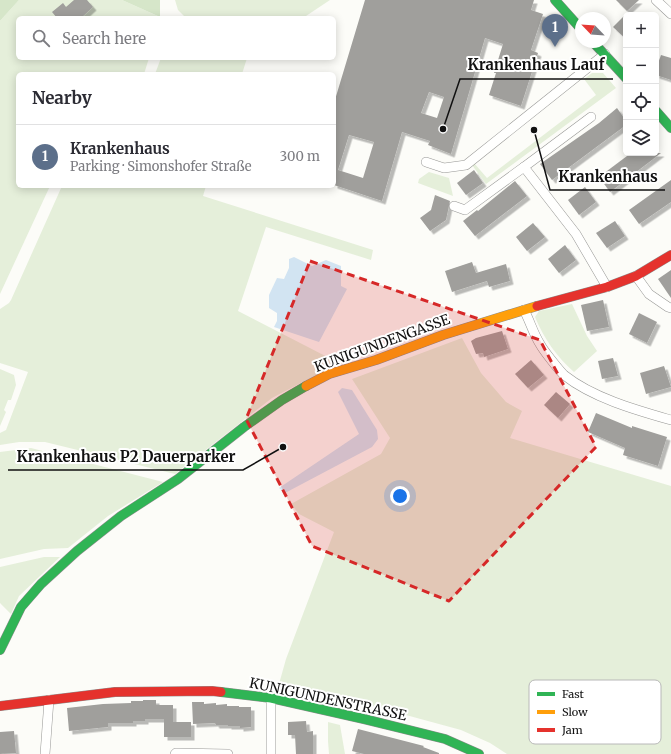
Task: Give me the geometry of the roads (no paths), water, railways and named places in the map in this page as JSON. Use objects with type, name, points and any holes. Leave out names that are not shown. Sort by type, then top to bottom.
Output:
[{"type":"street","points":[[555,0],[575,22]]},
{"type":"street","points":[[656,0],[671,14]]},
{"type":"street","points":[[598,48],[623,75]]},
{"type":"street","points":[[426,162],[444,168],[466,165],[604,54]]},
{"type":"street","points":[[659,114],[671,128]]},
{"type":"street","points":[[454,206],[465,210],[592,117]]},
{"type":"street","points":[[524,167],[576,234],[607,287]]},
{"type":"street","name":"KUNIGUNDENGASSE","points":[[0,650],[21,607],[40,584],[121,516],[178,479],[232,436],[282,400],[329,374],[376,360],[442,335],[607,287],[636,276],[671,255]]},
{"type":"street","points":[[636,276],[649,294],[671,308]]},
{"type":"street","points":[[524,310],[540,344],[563,374],[580,386],[598,395],[641,412],[671,420]]},
{"type":"street","name":"KUNIGUNDENSTRASSE","points":[[0,706],[115,692],[212,691],[271,698],[364,719],[445,739],[480,754]]},
{"type":"street","points":[[271,698],[271,754]]},
{"type":"street","points":[[45,754],[49,700]]},
{"type":"street","points":[[175,754],[228,754]]},
{"type":"water","points":[[294,257],[312,266],[326,260],[341,266],[341,286],[347,289],[319,342],[274,327],[277,321],[277,313],[269,308],[269,295],[277,278],[284,279],[289,268],[289,259]]},
{"type":"water","points":[[342,388],[352,390],[377,430],[378,439],[372,447],[285,493],[279,488],[359,434],[338,392]]},
{"type":"place","name":"Krankenhaus","points":[[555,47]]},
{"type":"place","name":"Krankenhaus Lauf","points":[[443,129]]},
{"type":"place","name":"Krankenhaus","points":[[534,130]]},
{"type":"place","name":"Krankenhaus P2 Dauerparker","points":[[283,447]]}]
